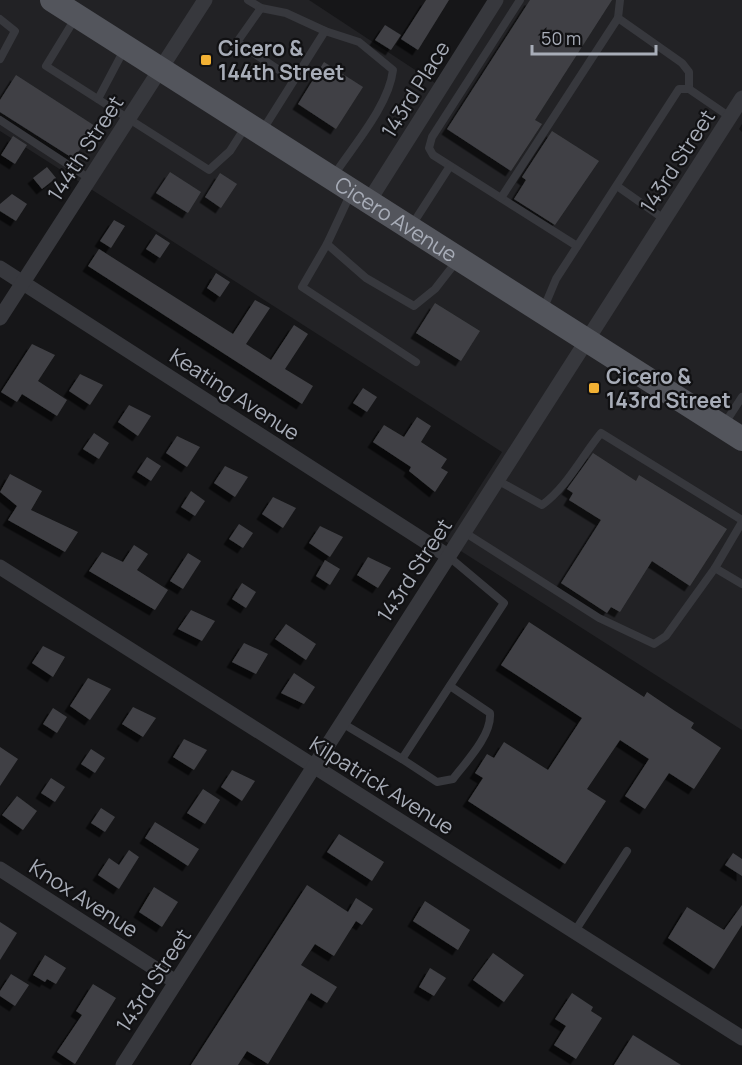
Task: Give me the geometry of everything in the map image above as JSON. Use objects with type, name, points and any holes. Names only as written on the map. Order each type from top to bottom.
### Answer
[{"type":"main road","name":"Cicero Avenue","points":[[52,0],[733,433]]},
{"type":"street","name":"144th Street","points":[[0,318],[205,0]]},
{"type":"street","name":"143rd Place","points":[[361,195],[496,0]]},
{"type":"street","name":"143rd Street","points":[[123,1065],[742,98]]},
{"type":"street","name":"Keating Avenue","points":[[0,268],[448,556]]},
{"type":"street","name":"Kilpatrick Avenue","points":[[0,567],[742,1038]]},
{"type":"street","name":"Knox Avenue","points":[[0,869],[176,982]]},
{"type":"lane","points":[[248,0],[261,8],[286,13],[325,31],[359,42],[393,70],[392,84],[332,177]]},
{"type":"lane","points":[[520,0],[432,137],[429,148],[433,155],[577,246]]},
{"type":"lane","points":[[501,198],[618,18],[620,0]]},
{"type":"lane","points":[[261,8],[237,42],[294,80]]},
{"type":"lane","points":[[77,16],[46,66],[209,170],[254,128],[294,80],[325,31]]},
{"type":"lane","points":[[618,18],[682,63],[689,72],[689,89]]},
{"type":"lane","points":[[0,19],[15,31],[0,59]]},
{"type":"lane","points":[[98,99],[126,47]]},
{"type":"lane","points":[[542,311],[556,279],[679,89],[689,89],[730,117]]},
{"type":"lane","points":[[0,120],[90,179]]},
{"type":"lane","points":[[411,228],[450,166]]},
{"type":"lane","points":[[616,186],[664,219]]},
{"type":"lane","points":[[361,195],[327,244],[302,287],[416,362]]},
{"type":"lane","points":[[327,244],[366,278],[414,306],[435,290],[459,258]]},
{"type":"lane","points":[[733,433],[742,397]]},
{"type":"lane","points":[[464,532],[599,618],[654,644],[666,636],[715,568],[742,521],[601,433],[577,462],[557,494],[543,505],[497,480]]},
{"type":"lane","points":[[402,759],[504,603],[448,556]]},
{"type":"lane","points":[[715,568],[742,584]]},
{"type":"lane","points":[[342,723],[437,782],[453,779],[472,754],[491,722],[490,712],[450,686]]},
{"type":"lane","points":[[575,931],[627,851]]},
{"type":"shaded area","points":[[0,0],[309,0],[435,83],[489,0],[742,0],[742,124],[739,129],[742,132],[742,730],[445,541],[502,452],[0,131]]},
{"type":"building","points":[[426,0],[449,0],[418,50],[401,39]]},
{"type":"building","points":[[530,0],[612,0],[535,120],[542,124],[511,171],[447,129]]},
{"type":"building","points":[[385,25],[401,35],[391,50],[375,40]]},
{"type":"building","points":[[324,62],[363,87],[336,129],[298,104]]},
{"type":"building","points":[[16,75],[95,126],[74,159],[0,112],[0,100]]},
{"type":"building","points":[[552,131],[599,161],[555,225],[514,199],[526,180],[522,177]]},
{"type":"building","points":[[13,136],[27,145],[15,164],[1,155]]},
{"type":"building","points":[[47,167],[56,178],[42,189],[33,178]]},
{"type":"building","points":[[170,172],[201,192],[188,213],[156,193]]},
{"type":"building","points":[[220,173],[237,184],[221,208],[205,197]]},
{"type":"building","points":[[12,194],[27,204],[16,221],[0,211],[0,204]]},
{"type":"building","points":[[114,220],[125,226],[111,248],[100,241]]},
{"type":"building","points":[[156,234],[170,243],[160,258],[146,249]]},
{"type":"building","points":[[99,249],[233,334],[255,300],[270,308],[246,344],[271,360],[294,325],[308,334],[285,369],[313,386],[302,404],[88,266]]},
{"type":"building","points":[[216,273],[230,282],[220,297],[207,288]]},
{"type":"building","points":[[435,303],[480,331],[461,361],[416,333]]},
{"type":"building","points":[[32,344],[55,355],[38,381],[67,400],[57,416],[22,394],[17,402],[1,392]]},
{"type":"building","points":[[80,374],[103,385],[90,405],[69,391]]},
{"type":"building","points":[[363,388],[377,397],[367,412],[353,403]]},
{"type":"building","points":[[129,405],[151,416],[138,436],[118,422]]},
{"type":"building","points":[[417,417],[431,426],[421,442],[447,459],[441,468],[448,472],[435,492],[409,471],[411,467],[373,442],[384,425],[404,437]]},
{"type":"building","points":[[94,433],[109,443],[99,459],[83,449]]},
{"type":"building","points":[[177,436],[200,447],[187,467],[166,453]]},
{"type":"building","points":[[593,453],[636,481],[639,475],[727,529],[690,586],[652,561],[620,612],[611,607],[607,613],[561,583],[601,520],[569,500],[573,493],[567,489]]},
{"type":"building","points":[[147,457],[161,466],[151,481],[137,472]]},
{"type":"building","points":[[225,466],[248,477],[235,497],[214,483]]},
{"type":"building","points":[[10,474],[42,491],[31,510],[78,532],[65,552],[8,520],[17,506],[0,492]]},
{"type":"building","points":[[191,491],[205,501],[195,516],[181,507]]},
{"type":"building","points":[[273,497],[296,508],[283,528],[262,514]]},
{"type":"building","points":[[239,524],[253,533],[243,548],[229,539]]},
{"type":"building","points":[[320,526],[343,537],[330,557],[309,543]]},
{"type":"building","points":[[134,545],[148,554],[137,570],[168,590],[155,610],[89,571],[102,552],[123,562]]},
{"type":"building","points":[[188,553],[201,561],[183,589],[170,581]]},
{"type":"building","points":[[368,557],[391,568],[378,588],[357,575]]},
{"type":"building","points":[[325,560],[340,569],[330,585],[316,576]]},
{"type":"building","points":[[242,583],[256,592],[246,608],[232,599]]},
{"type":"building","points":[[191,610],[215,621],[202,641],[178,629]]},
{"type":"building","points":[[529,622],[644,697],[647,692],[694,723],[691,728],[721,748],[694,789],[669,773],[645,809],[625,796],[649,759],[620,740],[587,789],[606,801],[565,864],[468,801],[483,778],[475,773],[487,754],[494,758],[504,742],[548,770],[582,718],[501,665]]},
{"type":"building","points":[[286,624],[316,644],[306,660],[275,639]]},
{"type":"building","points":[[244,643],[268,654],[256,674],[232,662]]},
{"type":"building","points":[[43,646],[65,657],[53,677],[32,663]]},
{"type":"building","points":[[294,673],[315,687],[304,704],[281,693]]},
{"type":"building","points":[[88,678],[111,689],[90,720],[70,706]]},
{"type":"building","points":[[133,707],[156,718],[143,737],[122,724]]},
{"type":"building","points":[[53,708],[67,717],[57,733],[43,724]]},
{"type":"building","points":[[184,739],[207,750],[194,770],[173,757]]},
{"type":"building","points":[[0,747],[18,759],[0,786]]},
{"type":"building","points":[[91,749],[105,758],[95,773],[81,764]]},
{"type":"building","points":[[232,770],[255,781],[242,801],[221,787]]},
{"type":"building","points":[[51,778],[65,787],[55,802],[41,793]]},
{"type":"building","points":[[203,789],[220,800],[205,824],[187,813]]},
{"type":"building","points":[[17,796],[37,811],[23,830],[2,815]]},
{"type":"building","points":[[101,808],[115,817],[105,832],[91,823]]},
{"type":"building","points":[[155,822],[199,849],[188,866],[145,838]]},
{"type":"building","points":[[339,834],[384,862],[372,881],[327,852]]},
{"type":"building","points":[[129,850],[139,857],[119,889],[98,875],[109,858],[119,865]]},
{"type":"building","points":[[733,853],[742,859],[742,876],[725,865]]},
{"type":"building","points":[[307,885],[348,912],[356,898],[373,909],[362,925],[356,921],[334,956],[315,944],[301,965],[337,987],[327,1003],[311,993],[268,1064],[247,1051],[238,1065],[191,1065]]},
{"type":"building","points":[[154,887],[178,902],[162,927],[139,912]]},
{"type":"building","points":[[425,901],[470,930],[458,950],[413,921]]},
{"type":"building","points":[[742,905],[742,925],[714,969],[668,938],[687,907],[724,930]]},
{"type":"building","points":[[0,922],[17,933],[0,960]]},
{"type":"building","points":[[493,953],[524,975],[504,1002],[473,980]]},
{"type":"building","points":[[45,955],[66,968],[56,984],[47,979],[45,982],[33,975]]},
{"type":"building","points":[[430,968],[446,978],[434,996],[419,987]]},
{"type":"building","points":[[11,974],[29,985],[15,1006],[0,996],[0,991]]},
{"type":"building","points":[[93,984],[116,998],[75,1064],[57,1052],[82,1015],[76,1011]]},
{"type":"building","points":[[572,993],[593,1007],[591,1011],[602,1018],[576,1059],[554,1045],[566,1026],[555,1019]]},
{"type":"building","points":[[633,1035],[681,1065],[614,1065]]},
{"type":"place","name":"Cicero & 144th Street","points":[[206,60]]},
{"type":"place","name":"Cicero & 143rd Street","points":[[594,388]]}]
